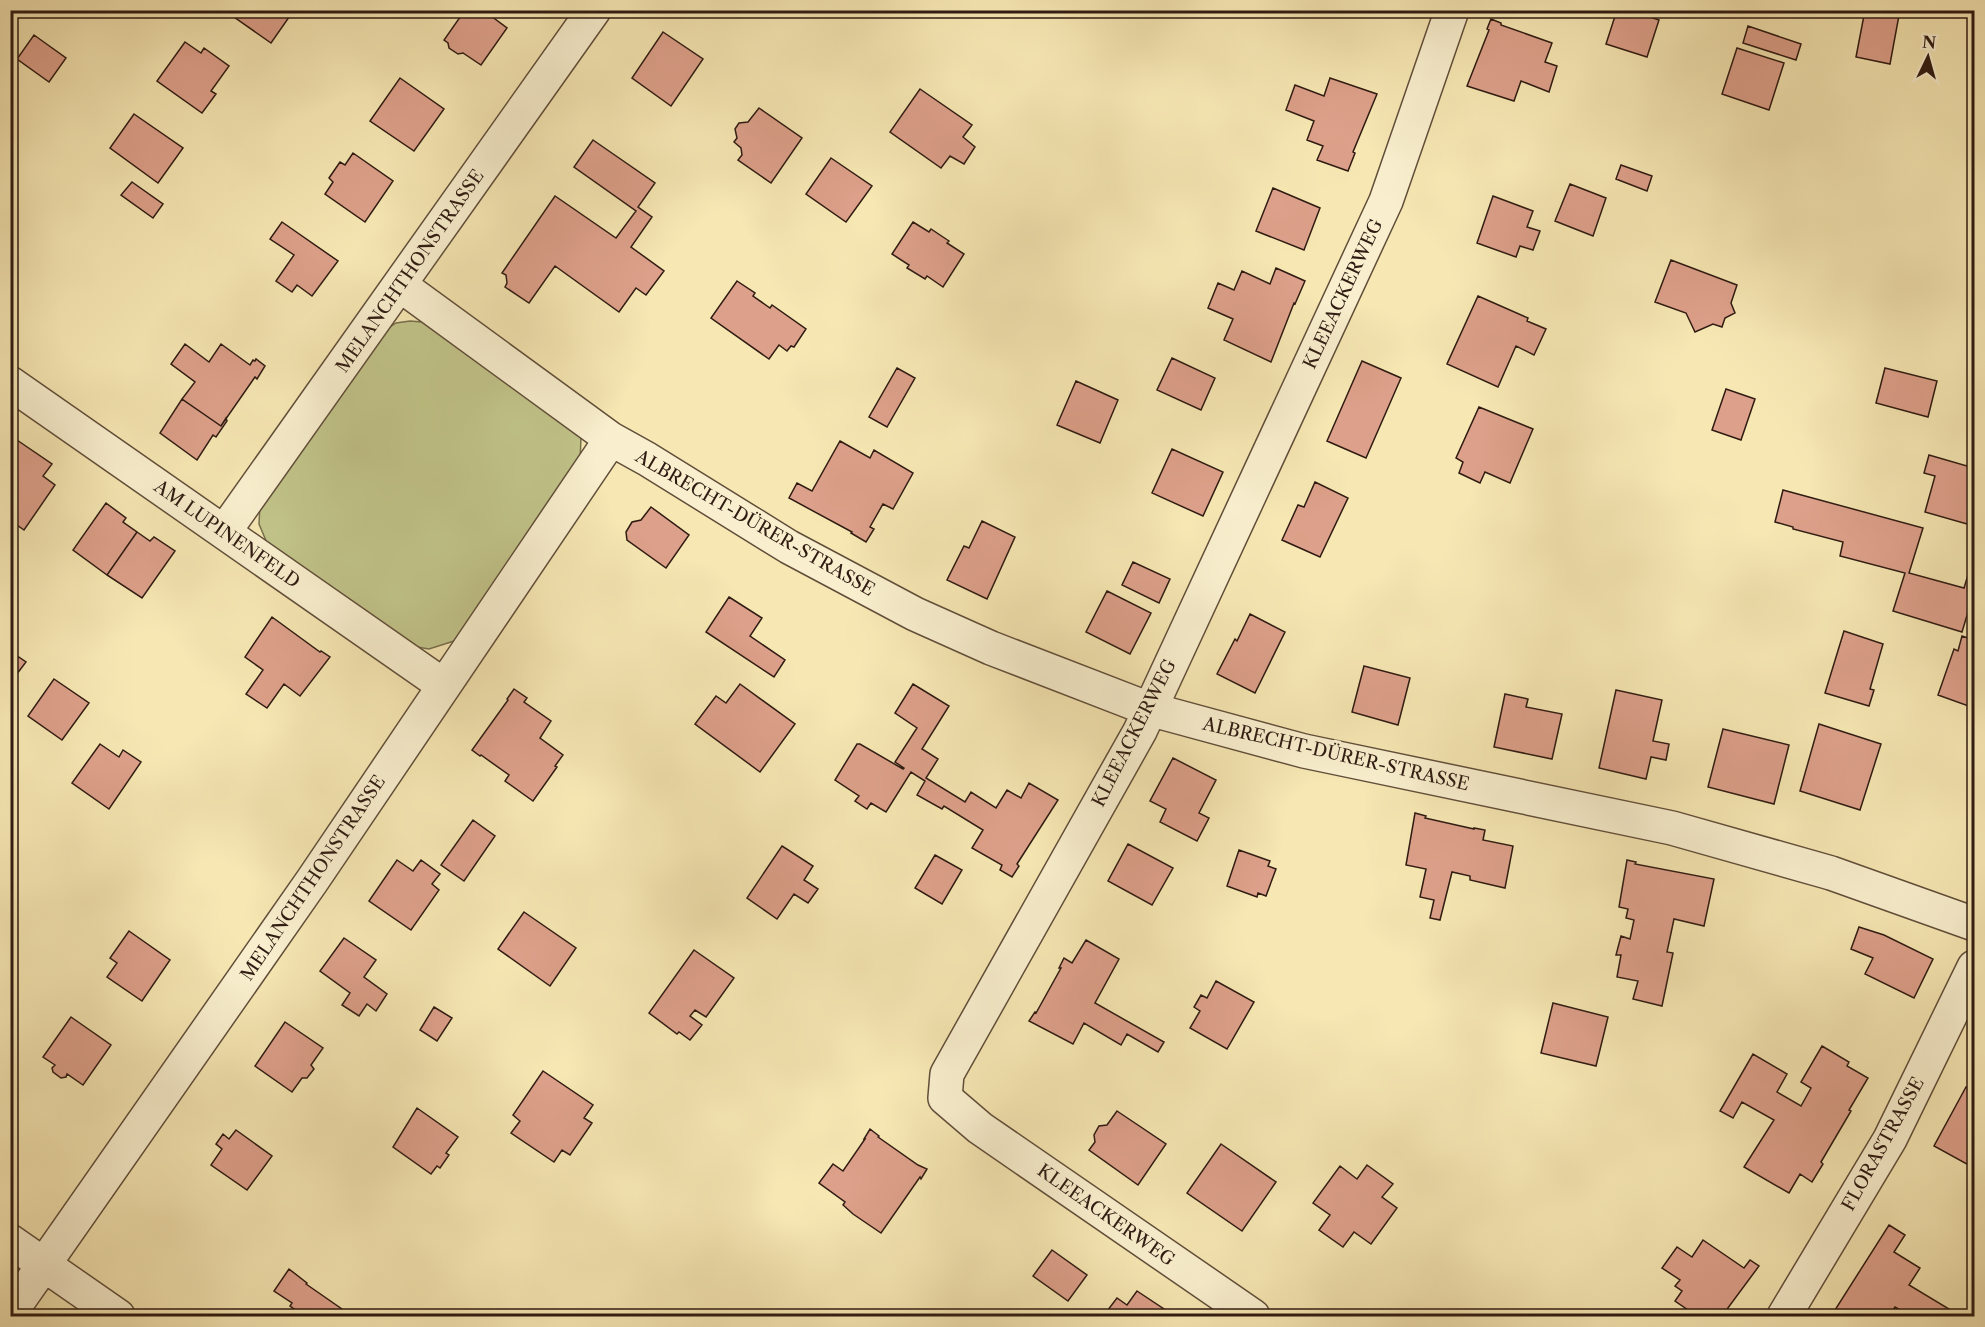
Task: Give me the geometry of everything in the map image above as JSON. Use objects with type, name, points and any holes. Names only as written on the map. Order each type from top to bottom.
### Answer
[{"type":"street","name":"MELANCHTHONSTRASSE","points":[[224,532],[594,10]]},
{"type":"street","name":"KLEEACKERWEG","points":[[1253,1317],[980,1128],[945,1098],[947,1074],[1140,731],[1386,201],[1452,10]]},
{"type":"street","name":"ALBRECHT-DÜRER-STRASSE","points":[[400,285],[611,439],[789,547],[915,614],[991,648],[1149,709],[1304,750],[1672,828],[1831,873],[1974,924]]},
{"type":"street","name":"AM LUPINENFELD","points":[[10,383],[443,685]]},
{"type":"street","name":"MELANCHTHONSTRASSE","points":[[10,1313],[312,881],[611,439]]},
{"type":"street","name":"FLORASTRASSE","points":[[1784,1317],[1890,1139],[1974,967]]},
{"type":"street","points":[[10,1241],[118,1317]]},
{"type":"green space","points":[[422,322],[574,427],[581,437],[580,462],[457,640],[429,649],[417,647],[267,543],[259,524],[260,503],[384,331],[396,323]]},
{"type":"building","points":[[224,10],[294,10],[271,43]]},
{"type":"building","points":[[465,10],[483,10],[507,28],[481,65],[463,53],[458,54],[449,48],[448,43],[444,40]]},
{"type":"building","points":[[1617,10],[1629,10],[1659,20],[1647,57],[1606,44]]},
{"type":"building","points":[[1865,10],[1900,10],[1890,64],[1856,57]]},
{"type":"building","points":[[1491,19],[1501,25],[1552,43],[1545,62],[1557,66],[1549,92],[1521,81],[1514,101],[1467,86],[1489,30],[1487,29]]},
{"type":"building","points":[[1748,26],[1801,44],[1796,60],[1743,43]]},
{"type":"building","points":[[663,32],[703,59],[671,106],[632,78]]},
{"type":"building","points":[[34,35],[66,58],[49,82],[17,59]]},
{"type":"building","points":[[185,42],[201,53],[204,48],[229,66],[211,91],[216,94],[202,113],[157,81]]},
{"type":"building","points":[[1737,48],[1784,63],[1769,110],[1722,94]]},
{"type":"building","points":[[400,78],[444,109],[414,151],[370,121]]},
{"type":"building","points":[[1330,78],[1377,94],[1353,152],[1355,153],[1348,171],[1317,160],[1323,146],[1307,140],[1314,121],[1286,110],[1295,85],[1324,96]]},
{"type":"building","points":[[920,89],[972,125],[963,137],[975,147],[964,164],[950,156],[941,168],[890,132]]},
{"type":"building","points":[[759,108],[802,138],[771,183],[738,160],[742,155],[741,148],[734,142],[737,138],[735,129],[739,123],[748,122]]},
{"type":"building","points":[[134,114],[183,148],[158,183],[110,148]]},
{"type":"building","points":[[593,140],[655,183],[638,207],[652,217],[631,247],[664,271],[646,295],[636,288],[619,312],[555,266],[529,303],[505,287],[506,275],[502,273],[555,196],[616,238],[636,211],[574,167]]},
{"type":"building","points":[[353,153],[393,181],[365,222],[325,194],[333,182],[329,178],[340,162],[345,165]]},
{"type":"building","points":[[831,158],[872,186],[846,222],[806,194]]},
{"type":"building","points":[[1621,165],[1652,176],[1647,191],[1616,179]]},
{"type":"building","points":[[132,182],[163,204],[153,218],[121,195]]},
{"type":"building","points":[[1570,184],[1606,198],[1593,236],[1555,221]]},
{"type":"building","points":[[1273,188],[1320,208],[1304,250],[1256,231]]},
{"type":"building","points":[[1493,196],[1533,211],[1527,227],[1540,231],[1533,250],[1520,246],[1516,257],[1477,243]]},
{"type":"building","points":[[282,222],[338,261],[312,296],[297,285],[292,292],[276,281],[294,255],[270,239]]},
{"type":"building","points":[[913,222],[929,232],[931,229],[964,254],[943,287],[927,276],[925,279],[907,268],[909,265],[892,254]]},
{"type":"building","points":[[1671,260],[1737,285],[1731,303],[1735,313],[1725,318],[1722,327],[1713,324],[1695,332],[1686,313],[1655,302]]},
{"type":"building","points":[[1276,268],[1305,281],[1271,362],[1224,340],[1233,319],[1208,308],[1218,283],[1234,290],[1242,271],[1270,284]]},
{"type":"building","points":[[737,281],[755,293],[753,296],[770,308],[772,305],[806,329],[794,347],[791,346],[787,351],[779,345],[769,359],[711,318]]},
{"type":"building","points":[[1478,296],[1528,318],[1527,321],[1546,329],[1534,355],[1516,346],[1498,387],[1447,364]]},
{"type":"building","points":[[185,344],[209,362],[221,344],[250,365],[256,359],[265,366],[221,426],[182,399],[195,382],[171,364]]},
{"type":"building","points":[[1172,358],[1215,378],[1201,410],[1157,390]]},
{"type":"building","points":[[1362,361],[1401,378],[1366,458],[1327,441]]},
{"type":"building","points":[[897,368],[915,378],[887,427],[869,417]]},
{"type":"building","points":[[1885,368],[1937,381],[1928,417],[1876,403]]},
{"type":"building","points":[[1076,381],[1118,400],[1100,443],[1057,425]]},
{"type":"building","points":[[1726,389],[1755,399],[1741,440],[1712,430]]},
{"type":"building","points":[[182,399],[221,426],[226,418],[227,421],[216,437],[213,435],[197,460],[160,433]]},
{"type":"building","points":[[1479,407],[1533,429],[1510,483],[1485,472],[1480,483],[1459,473],[1463,462],[1456,458]]},
{"type":"building","points":[[14,438],[52,464],[43,476],[55,485],[24,530],[10,520],[10,442]]},
{"type":"building","points":[[840,441],[870,458],[874,450],[913,473],[893,509],[883,504],[870,527],[874,529],[866,542],[789,498],[797,483],[812,491]]},
{"type":"building","points":[[1172,449],[1223,472],[1203,516],[1152,493]]},
{"type":"building","points":[[1929,455],[1974,468],[1974,526],[1925,512],[1935,476],[1924,473]]},
{"type":"building","points":[[1315,482],[1348,498],[1320,557],[1282,540],[1298,505],[1304,507]]},
{"type":"building","points":[[1783,490],[1923,528],[1909,573],[1964,588],[1971,565],[1974,567],[1974,614],[1968,612],[1962,632],[1893,611],[1905,573],[1840,556],[1843,542],[1775,522]]},
{"type":"building","points":[[106,503],[126,518],[123,522],[137,532],[107,575],[73,550]]},
{"type":"building","points":[[651,507],[689,535],[666,568],[627,540],[626,532],[632,522],[641,520]]},
{"type":"building","points":[[982,521],[1015,537],[987,599],[947,580],[964,546],[969,548]]},
{"type":"building","points":[[137,532],[150,541],[154,537],[175,551],[142,598],[107,575]]},
{"type":"building","points":[[1133,562],[1170,579],[1159,603],[1122,585]]},
{"type":"building","points":[[1107,591],[1151,613],[1130,654],[1086,632]]},
{"type":"building","points":[[729,597],[762,618],[750,636],[785,660],[774,677],[706,632]]},
{"type":"building","points":[[1250,614],[1285,632],[1255,693],[1217,674]]},
{"type":"building","points":[[272,617],[330,657],[300,696],[284,684],[267,708],[246,694],[263,670],[245,657]]},
{"type":"building","points":[[1844,631],[1883,644],[1870,689],[1874,690],[1869,706],[1825,693]]},
{"type":"building","points":[[1962,636],[1974,640],[1974,708],[1938,695],[1954,649],[1958,651]]},
{"type":"building","points":[[10,651],[26,662],[10,683]]},
{"type":"building","points":[[1364,666],[1410,678],[1398,725],[1352,712]]},
{"type":"building","points":[[54,679],[89,703],[62,740],[28,716]]},
{"type":"building","points":[[740,684],[795,724],[760,772],[695,724],[716,696],[726,703]]},
{"type":"building","points":[[913,684],[949,706],[922,749],[938,759],[926,778],[965,802],[971,792],[996,808],[1007,790],[1021,798],[1029,783],[1058,800],[1017,864],[1019,866],[1012,877],[1000,870],[1002,865],[972,848],[983,830],[944,806],[942,809],[917,795],[925,781],[911,772],[886,812],[871,803],[867,809],[855,801],[859,796],[835,780],[857,744],[904,768],[895,762],[917,728],[895,713]]},
{"type":"building","points":[[514,689],[527,698],[524,702],[551,721],[540,738],[563,755],[533,801],[505,781],[509,775],[472,750]]},
{"type":"building","points":[[1616,690],[1662,700],[1653,741],[1669,744],[1666,760],[1651,757],[1646,779],[1599,768]]},
{"type":"building","points":[[1505,694],[1528,699],[1526,707],[1562,714],[1552,759],[1494,747]]},
{"type":"building","points":[[1819,724],[1881,744],[1860,810],[1800,791]]},
{"type":"building","points":[[1723,729],[1789,745],[1774,804],[1708,787]]},
{"type":"building","points":[[100,744],[119,757],[123,750],[141,762],[109,809],[72,783]]},
{"type":"building","points":[[1173,758],[1216,780],[1199,813],[1209,818],[1197,841],[1160,822],[1166,809],[1150,801]]},
{"type":"building","points":[[1415,813],[1426,816],[1425,818],[1485,830],[1483,840],[1513,846],[1505,888],[1470,880],[1470,876],[1452,872],[1440,920],[1430,918],[1434,900],[1420,897],[1426,869],[1406,865]]},
{"type":"building","points":[[473,820],[495,836],[464,881],[441,865]]},
{"type":"building","points":[[1128,844],[1173,868],[1152,905],[1108,881]]},
{"type":"building","points":[[782,846],[813,866],[804,880],[818,889],[808,903],[794,894],[777,919],[747,898]]},
{"type":"building","points":[[1239,850],[1270,861],[1268,866],[1276,869],[1266,896],[1258,893],[1257,897],[1227,886]]},
{"type":"building","points":[[935,855],[962,870],[942,904],[915,888]]},
{"type":"building","points":[[397,860],[413,871],[421,860],[440,874],[432,884],[439,890],[411,930],[369,901]]},
{"type":"building","points":[[1627,860],[1636,862],[1635,864],[1714,879],[1704,926],[1674,919],[1667,952],[1673,953],[1662,1006],[1633,999],[1638,981],[1617,977],[1621,955],[1616,955],[1621,936],[1630,939],[1634,920],[1626,918],[1628,909],[1619,907]]},
{"type":"building","points":[[524,912],[576,948],[550,986],[498,949]]},
{"type":"building","points":[[1859,927],[1884,935],[1933,959],[1914,998],[1865,974],[1873,958],[1851,949]]},
{"type":"building","points":[[129,931],[170,960],[142,1001],[107,977],[117,963],[110,958]]},
{"type":"building","points":[[344,938],[376,960],[364,977],[387,994],[376,1011],[367,1004],[359,1016],[342,1005],[350,993],[320,971]]},
{"type":"building","points":[[1086,940],[1119,959],[1095,1003],[1164,1042],[1158,1052],[1127,1034],[1121,1045],[1084,1023],[1073,1044],[1029,1021],[1036,1013],[1061,968],[1059,968],[1064,958],[1072,963]]},
{"type":"building","points":[[694,950],[734,978],[706,1017],[695,1010],[690,1016],[702,1025],[690,1040],[679,1032],[677,1034],[649,1013]]},
{"type":"building","points":[[1216,981],[1254,1002],[1227,1049],[1190,1028],[1200,1011],[1194,1007],[1201,995],[1207,998]]},
{"type":"building","points":[[1553,1003],[1608,1017],[1596,1066],[1541,1053]]},
{"type":"building","points":[[434,1007],[452,1018],[437,1041],[420,1030]]},
{"type":"building","points":[[71,1017],[111,1045],[83,1085],[67,1074],[66,1077],[61,1078],[53,1072],[52,1068],[55,1065],[43,1057]]},
{"type":"building","points":[[285,1022],[323,1048],[311,1065],[314,1069],[307,1078],[302,1078],[292,1092],[255,1066]]},
{"type":"building","points":[[1822,1046],[1849,1062],[1847,1066],[1868,1078],[1812,1182],[1800,1174],[1789,1193],[1744,1167],[1774,1120],[1742,1102],[1733,1118],[1720,1111],[1753,1054],[1787,1074],[1777,1092],[1801,1106],[1811,1088],[1801,1082]]},
{"type":"building","points":[[543,1071],[593,1105],[584,1118],[592,1123],[570,1155],[562,1150],[554,1162],[511,1133],[520,1121],[513,1115]]},
{"type":"building","points":[[1966,1087],[1974,1092],[1974,1168],[1934,1146]]},
{"type":"building","points":[[417,1108],[458,1137],[446,1153],[449,1155],[440,1168],[437,1166],[431,1174],[393,1147]]},
{"type":"building","points":[[1117,1111],[1166,1144],[1138,1185],[1089,1150],[1095,1142],[1094,1135],[1099,1126],[1107,1125]]},
{"type":"building","points":[[870,1129],[878,1137],[927,1169],[881,1233],[853,1214],[843,1205],[845,1202],[819,1183],[833,1164],[843,1171]]},
{"type":"building","points":[[236,1130],[272,1156],[247,1190],[211,1165],[222,1149],[216,1144],[223,1134],[229,1139]]},
{"type":"building","points":[[1221,1144],[1276,1182],[1242,1231],[1187,1193]]},
{"type":"building","points":[[1367,1165],[1393,1184],[1382,1197],[1397,1208],[1371,1244],[1354,1232],[1343,1247],[1319,1230],[1330,1215],[1313,1203],[1340,1166],[1357,1179]]},
{"type":"building","points":[[1889,1225],[1905,1235],[1894,1252],[1920,1268],[1909,1285],[1954,1312],[1952,1316],[1911,1316],[1895,1307],[1889,1316],[1845,1316],[1835,1310]]},
{"type":"building","points":[[1703,1240],[1744,1268],[1750,1260],[1759,1266],[1722,1316],[1697,1316],[1675,1301],[1682,1291],[1675,1286],[1680,1280],[1662,1268],[1677,1247],[1692,1257]]},
{"type":"building","points":[[1052,1250],[1087,1275],[1068,1301],[1033,1276]]},
{"type":"building","points":[[289,1269],[306,1284],[352,1316],[304,1316],[290,1306],[292,1303],[274,1291]]},
{"type":"building","points":[[1137,1291],[1173,1315],[1104,1315],[1117,1298],[1127,1305]]}]
